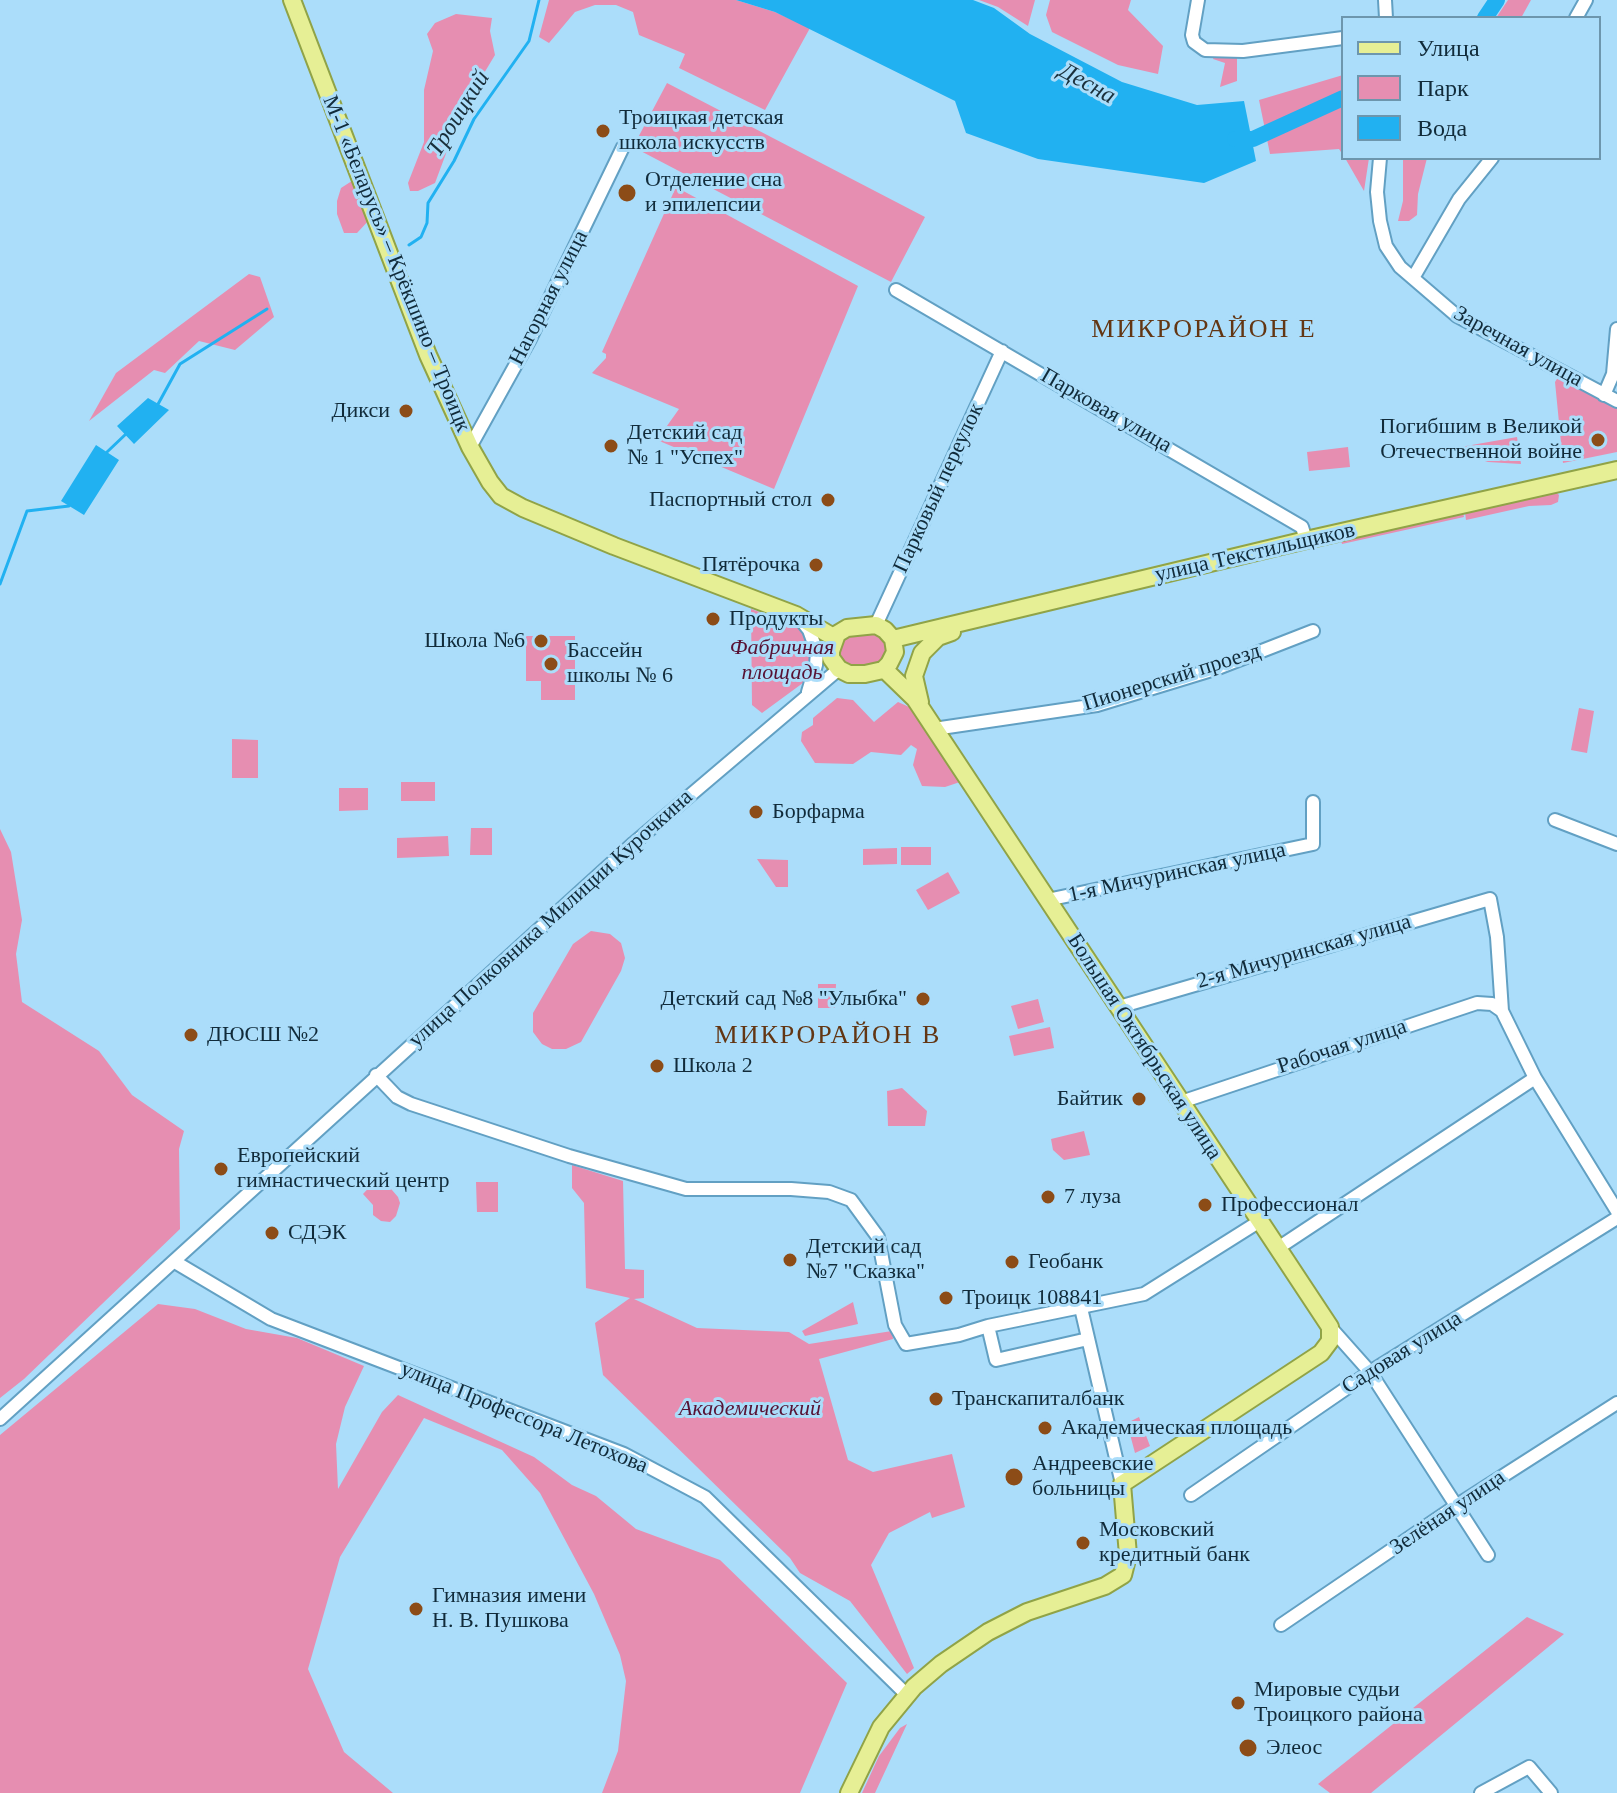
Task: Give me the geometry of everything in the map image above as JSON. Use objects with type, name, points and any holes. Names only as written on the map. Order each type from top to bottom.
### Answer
[{"type":"main road","name":"М-1 «Беларусь» – Крёкшино – Троицк","points":[[292,0],[428,355],[470,447],[501,496],[614,546],[796,615],[835,638]]},
{"type":"main road","name":"улица Текстильщиков","points":[[893,639],[1306,540],[1617,470]]},
{"type":"main road","points":[[923,711],[914,676],[922,653],[938,637],[972,626],[981,618]]},
{"type":"main road","points":[[876,625],[893,639],[894,656],[884,669],[854,675],[839,669],[831,658],[835,638],[847,628],[876,625]]},
{"type":"main road","name":"Большая Октябрьская улица","points":[[884,669],[915,699],[1330,1327]]},
{"type":"main road","points":[[849,1793],[881,1727],[907,1695],[941,1664],[988,1632],[1046,1603],[1105,1586],[1123,1575],[1128,1555],[1122,1484],[1321,1353],[1330,1341],[1330,1327]]},
{"type":"street","points":[[1198,0],[1192,35],[1194,42],[1205,50],[1243,51],[1341,38]]},
{"type":"street","name":"Нагорная улица","points":[[470,447],[530,339],[623,147]]},
{"type":"street","name":"Заречная улица","points":[[1380,160],[1377,192],[1386,246],[1400,267],[1457,316],[1617,401]]},
{"type":"street","points":[[1413,278],[1459,199],[1490,160]]},
{"type":"street","name":"Парковая улица","points":[[896,290],[1302,527],[1306,540]]},
{"type":"street","points":[[1604,395],[1613,374],[1617,329]]},
{"type":"street","name":"Парковый переулок","points":[[876,625],[1002,351]]},
{"type":"street","points":[[796,615],[809,630],[817,652],[806,695]]},
{"type":"street","name":"Пионерский проезд","points":[[934,729],[1097,705],[1218,668],[1313,631]]},
{"type":"street","name":"улица Полковника Милиции Курочкина","points":[[0,1419],[634,843],[839,669]]},
{"type":"street","name":"1-я Мичуринская улица","points":[[1047,900],[1313,844],[1313,802]]},
{"type":"street","points":[[1555,820],[1617,844]]},
{"type":"street","name":"2-я Мичуринская улица","points":[[1119,1007],[1490,899],[1497,937],[1502,1011]]},
{"type":"street","name":"Рабочая улица","points":[[1181,1102],[1477,1003],[1492,1004],[1502,1011]]},
{"type":"street","points":[[1502,1011],[1535,1078],[1617,1211]]},
{"type":"street","points":[[376,1075],[397,1097],[411,1104],[569,1156],[686,1189],[791,1189],[829,1192],[851,1200],[878,1237],[895,1325],[906,1344],[1144,1294],[1260,1221]]},
{"type":"street","points":[[1278,1248],[1535,1078]]},
{"type":"street","name":"Садовая улица","points":[[1191,1495],[1370,1372],[1617,1218]]},
{"type":"street","name":"улица Профессора Летохова","points":[[175,1262],[271,1319],[624,1454],[705,1497],[907,1695]]},
{"type":"street","points":[[1081,1308],[1122,1484]]},
{"type":"street","points":[[988,1326],[996,1360],[1088,1339]]},
{"type":"street","points":[[1330,1327],[1370,1372],[1488,1555]]},
{"type":"street","name":"Зелёная улица","points":[[1281,1625],[1456,1506],[1617,1403]]},
{"type":"street","points":[[1481,1793],[1529,1767],[1551,1793]]},
{"type":"green space","points":[[549,0],[736,0],[775,12],[810,28],[765,110],[679,68],[685,54],[639,35],[633,12],[616,5],[595,5],[575,12],[549,43],[539,37]]},
{"type":"green space","points":[[979,0],[1035,0],[1028,26],[998,7]]},
{"type":"green space","points":[[1050,0],[1131,0],[1128,10],[1163,46],[1158,74],[1118,65],[1052,32],[1046,15]]},
{"type":"green space","points":[[1508,0],[1531,0],[1522,16],[1497,16]]},
{"type":"green space","points":[[456,14],[492,18],[490,31],[495,55],[463,108],[435,183],[418,191],[410,191],[408,183],[424,142],[424,90],[433,51],[427,34],[435,23]]},
{"type":"green space","points":[[1215,53],[1237,54],[1237,81],[1220,87],[1225,63],[1213,59]]},
{"type":"green space","points":[[1341,76],[1341,152],[1339,149],[1270,154],[1259,100]]},
{"type":"green space","points":[[667,83],[925,217],[891,282],[633,147]]},
{"type":"green space","points":[[1346,160],[1369,160],[1364,191]]},
{"type":"green space","points":[[1403,160],[1426,160],[1418,194],[1417,215],[1409,221],[1398,221],[1403,201]]},
{"type":"green space","points":[[355,179],[371,218],[357,233],[344,233],[337,214],[337,201],[341,188]]},
{"type":"green space","points":[[676,187],[858,286],[774,489],[657,440],[679,409],[592,373],[606,358],[602,352]]},
{"type":"green space","points":[[249,274],[260,277],[274,317],[235,350],[199,341],[165,373],[154,370],[89,421],[116,373]]},
{"type":"green space","points":[[1560,374],[1617,404],[1617,452],[1563,463],[1555,382]]},
{"type":"green space","points":[[1517,437],[1521,464],[1488,462],[1449,449]]},
{"type":"green space","points":[[1348,447],[1350,467],[1309,471],[1307,452]]},
{"type":"green space","points":[[1556,492],[1558,502],[1551,505],[1529,506],[1466,520],[1465,512]]},
{"type":"green space","points":[[1463,513],[1464,517],[1342,544],[1341,540]]},
{"type":"green space","name":"Фабричная площадь","points":[[751,609],[802,627],[813,656],[807,680],[762,713],[752,705]]},
{"type":"green space","points":[[875,631],[882,634],[888,646],[883,664],[851,669],[838,658],[838,645],[844,637]]},
{"type":"green space","name":"Бассейн школы № 6","points":[[526,636],[575,636],[575,700],[541,700],[541,681],[526,681]]},
{"type":"green space","points":[[837,698],[853,700],[874,722],[898,702],[916,710],[963,781],[945,787],[922,786],[913,765],[917,749],[911,745],[901,755],[871,752],[853,764],[815,763],[801,741],[802,732],[813,725],[813,718]]},
{"type":"green space","points":[[1579,708],[1594,711],[1587,753],[1571,750]]},
{"type":"green space","points":[[232,739],[258,740],[258,778],[232,778]]},
{"type":"green space","points":[[401,782],[435,782],[435,801],[401,801]]},
{"type":"green space","points":[[339,788],[368,788],[368,810],[339,811]]},
{"type":"green space","points":[[471,828],[492,828],[492,855],[470,855]]},
{"type":"green space","points":[[0,829],[11,852],[22,920],[16,954],[22,1002],[99,1051],[132,1095],[184,1131],[179,1149],[180,1229],[24,1379],[0,1398]]},
{"type":"green space","points":[[448,836],[449,856],[397,858],[397,838]]},
{"type":"green space","points":[[901,847],[931,847],[931,865],[901,865]]},
{"type":"green space","points":[[897,848],[897,864],[863,865],[863,849]]},
{"type":"green space","points":[[757,859],[788,860],[788,887],[776,887]]},
{"type":"green space","points":[[948,872],[960,893],[928,910],[916,890]]},
{"type":"green space","points":[[591,931],[610,934],[621,943],[625,958],[621,971],[581,1042],[566,1049],[552,1049],[542,1044],[533,1032],[533,1013],[573,944]]},
{"type":"green space","points":[[818,984],[836,984],[835,1008],[818,1008]]},
{"type":"green space","points":[[1038,999],[1044,1022],[1018,1029],[1011,1006]]},
{"type":"green space","points":[[1050,1027],[1054,1048],[1014,1056],[1009,1036]]},
{"type":"green space","points":[[902,1088],[927,1111],[925,1126],[888,1126],[887,1091]]},
{"type":"green space","points":[[1084,1131],[1090,1155],[1064,1160],[1053,1150],[1051,1139]]},
{"type":"green space","name":"Академический","points":[[572,1165],[623,1181],[625,1269],[644,1270],[644,1298],[634,1299],[697,1328],[789,1332],[809,1344],[892,1331],[893,1339],[819,1359],[848,1460],[873,1472],[952,1454],[965,1507],[932,1518],[930,1512],[889,1533],[871,1565],[914,1668],[907,1674],[850,1601],[800,1573],[790,1558],[603,1375],[595,1323],[630,1298],[586,1288],[584,1203],[572,1188]]},
{"type":"green space","points":[[380,1176],[400,1203],[396,1216],[390,1222],[381,1221],[373,1215],[373,1205],[363,1194]]},
{"type":"green space","points":[[476,1182],[498,1182],[498,1212],[477,1212]]},
{"type":"green space","points":[[853,1302],[858,1324],[805,1336],[802,1331]]},
{"type":"green space","points":[[158,1304],[195,1309],[246,1329],[297,1338],[364,1366],[345,1407],[336,1444],[338,1489],[382,1412],[398,1395],[534,1457],[572,1485],[596,1496],[636,1529],[720,1560],[847,1683],[800,1793],[602,1793],[618,1751],[626,1681],[620,1655],[594,1594],[540,1493],[502,1450],[424,1418],[340,1557],[308,1669],[344,1752],[393,1793],[0,1793],[0,1435]]},
{"type":"green space","points":[[1139,1417],[1150,1446],[1135,1453],[1127,1423]]},
{"type":"green space","points":[[1527,1617],[1564,1634],[1371,1793],[1330,1793],[1318,1784]]},
{"type":"green space","points":[[907,1724],[875,1793],[862,1793],[879,1756],[900,1728]]},
{"type":"water","points":[[736,0],[973,0],[994,8],[1030,34],[1122,82],[1197,105],[1244,101],[1256,161],[1204,183],[1038,159],[966,133],[955,101],[775,12]]},
{"type":"water","points":[[148,398],[169,410],[134,444],[117,426]]},
{"type":"water","points":[[96,445],[119,460],[84,515],[61,501]]},
{"type":"waterway","name":"Троицкий","points":[[409,245],[421,237],[427,223],[428,203],[454,161],[474,119],[529,41],[539,0]]},
{"type":"waterway","name":"Десна","points":[[1486,16],[1497,0]]},
{"type":"waterway","name":"Десна","points":[[1235,139],[1253,139],[1341,99]]},
{"type":"waterway","name":"Троицкий","points":[[157,406],[180,364],[267,309]]},
{"type":"waterway","name":"Троицкий","points":[[107,452],[127,433]]},
{"type":"waterway","name":"Троицкий","points":[[0,584],[27,511],[69,506]]},
{"type":"place","name":"Троицкая детская школа искусств","points":[[603,131]]},
{"type":"place","name":"Отделение сна и эпилепсии","points":[[627,193]]},
{"type":"place","name":"Дикси","points":[[406,411]]},
{"type":"place","name":"Погибшим в Великой Отечественной войне","points":[[1598,440]]},
{"type":"place","name":"Детский сад № 1 \"Успех\"","points":[[611,446]]},
{"type":"place","name":"Паспортный стол","points":[[828,500]]},
{"type":"place","name":"Пятёрочка","points":[[816,565]]},
{"type":"place","name":"Продукты","points":[[713,619]]},
{"type":"place","name":"Школа №6","points":[[541,641]]},
{"type":"place","name":"Бассейн школы № 6","points":[[551,664]]},
{"type":"place","name":"Борфарма","points":[[756,812]]},
{"type":"place","name":"Детский сад №8 \"Улыбка\"","points":[[923,999]]},
{"type":"place","name":"ДЮСШ №2","points":[[191,1035]]},
{"type":"place","name":"Школа 2","points":[[657,1066]]},
{"type":"place","name":"Байтик","points":[[1139,1099]]},
{"type":"place","name":"Европейский гимнастический центр","points":[[221,1169]]},
{"type":"place","name":"7 луза","points":[[1048,1197]]},
{"type":"place","name":"Профессионал","points":[[1205,1205]]},
{"type":"place","name":"СДЭК","points":[[272,1233]]},
{"type":"place","name":"Детский сад №7 \"Сказка\"","points":[[790,1260]]},
{"type":"place","name":"Геобанк","points":[[1012,1262]]},
{"type":"place","name":"Троицк 108841","points":[[946,1298]]},
{"type":"place","name":"Транскапиталбанк","points":[[936,1399]]},
{"type":"place","name":"Академическая площадь","points":[[1045,1428]]},
{"type":"place","name":"Андреевские больницы","points":[[1014,1477]]},
{"type":"place","name":"Московский кредитный банк","points":[[1083,1543]]},
{"type":"place","name":"Гимназия имени Н. В. Пушкова","points":[[416,1609]]},
{"type":"place","name":"Мировые судьи Троицкого района","points":[[1238,1703]]},
{"type":"place","name":"Элеос","points":[[1248,1748]]},
{"type":"district","name":"МИКРОРАЙОН Е","points":[[1204,330]]},
{"type":"district","name":"МИКРОРАЙОН В","points":[[828,1036]]}]
